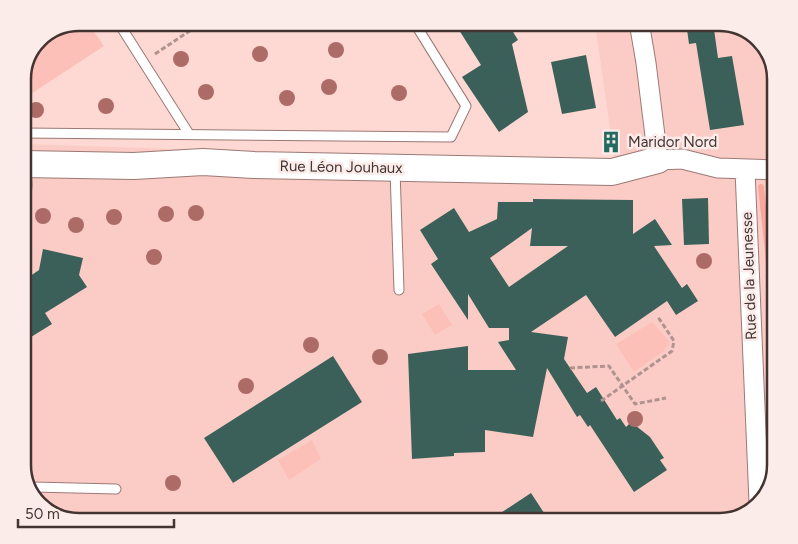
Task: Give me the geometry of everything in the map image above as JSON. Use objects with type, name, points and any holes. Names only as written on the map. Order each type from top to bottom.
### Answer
[{"type":"street","points":[[641,31],[658,160],[682,159],[718,168],[767,170]]},
{"type":"street","name":"Rue Léon Jouhaux","points":[[31,164],[134,166],[203,162],[254,166],[612,172],[658,160]]},
{"type":"street","name":"Rue de la Jeunesse","points":[[744,170],[759,492]]},
{"type":"lane","points":[[124,31],[189,134]]},
{"type":"lane","points":[[31,133],[451,137],[466,106],[420,31]]},
{"type":"lane","points":[[395,168],[400,290]]},
{"type":"lane","points":[[37,487],[116,489]]},
{"type":"path","points":[[143,62],[190,31]]},
{"type":"path","points":[[601,402],[672,351],[674,341],[658,317]]},
{"type":"path","points":[[570,368],[609,366],[635,404],[666,398]]},
{"type":"shaded area","points":[[94,31],[104,46],[31,94],[31,76],[36,58],[41,50],[55,38],[73,32]]},
{"type":"shaded area","points":[[596,31],[719,31],[740,36],[753,45],[763,61],[767,79],[767,465],[764,480],[759,491],[740,508],[719,513],[79,513],[58,508],[48,501],[38,489],[31,468],[31,144],[615,164]]},
{"type":"shaded area","points":[[439,304],[452,325],[435,335],[422,314]]},
{"type":"shaded area","points":[[652,322],[670,342],[664,351],[634,372],[616,344]]},
{"type":"shaded area","points":[[312,440],[321,459],[289,480],[278,460]]},
{"type":"building","points":[[460,31],[512,31],[518,40],[512,44],[528,112],[499,132],[462,77],[481,65]]},
{"type":"building","points":[[687,31],[714,31],[718,58],[732,56],[744,125],[710,130],[696,43],[689,44]]},
{"type":"building","points":[[586,55],[596,108],[562,114],[551,62]]},
{"type":"building","points":[[708,198],[709,244],[684,245],[682,199]]},
{"type":"building","points":[[533,199],[633,200],[633,234],[655,219],[672,245],[654,246],[682,288],[687,284],[698,301],[676,315],[667,301],[615,337],[586,295],[531,332],[568,337],[564,359],[587,393],[596,387],[617,420],[620,418],[626,427],[631,422],[650,437],[664,458],[660,460],[667,470],[634,492],[590,425],[588,427],[580,415],[577,417],[547,368],[533,437],[485,430],[485,452],[454,453],[454,456],[412,459],[408,354],[468,346],[468,370],[516,370],[498,342],[509,340],[509,328],[489,328],[468,294],[468,320],[431,264],[438,259],[420,230],[454,208],[469,232],[497,219],[498,202],[533,202]],"holes":[[[532,228],[530,246],[568,246],[509,287],[490,258]]]},
{"type":"building","points":[[43,249],[83,258],[79,275],[87,287],[45,313],[52,324],[31,337],[31,276],[39,270]]},
{"type":"building","points":[[333,356],[362,402],[233,483],[204,438]]},
{"type":"building","points":[[531,493],[544,513],[501,513]]},
{"type":"waterway","points":[[761,187],[767,243]]},
{"type":"place","name":"Maridor Nord","points":[[611,142]]}]
